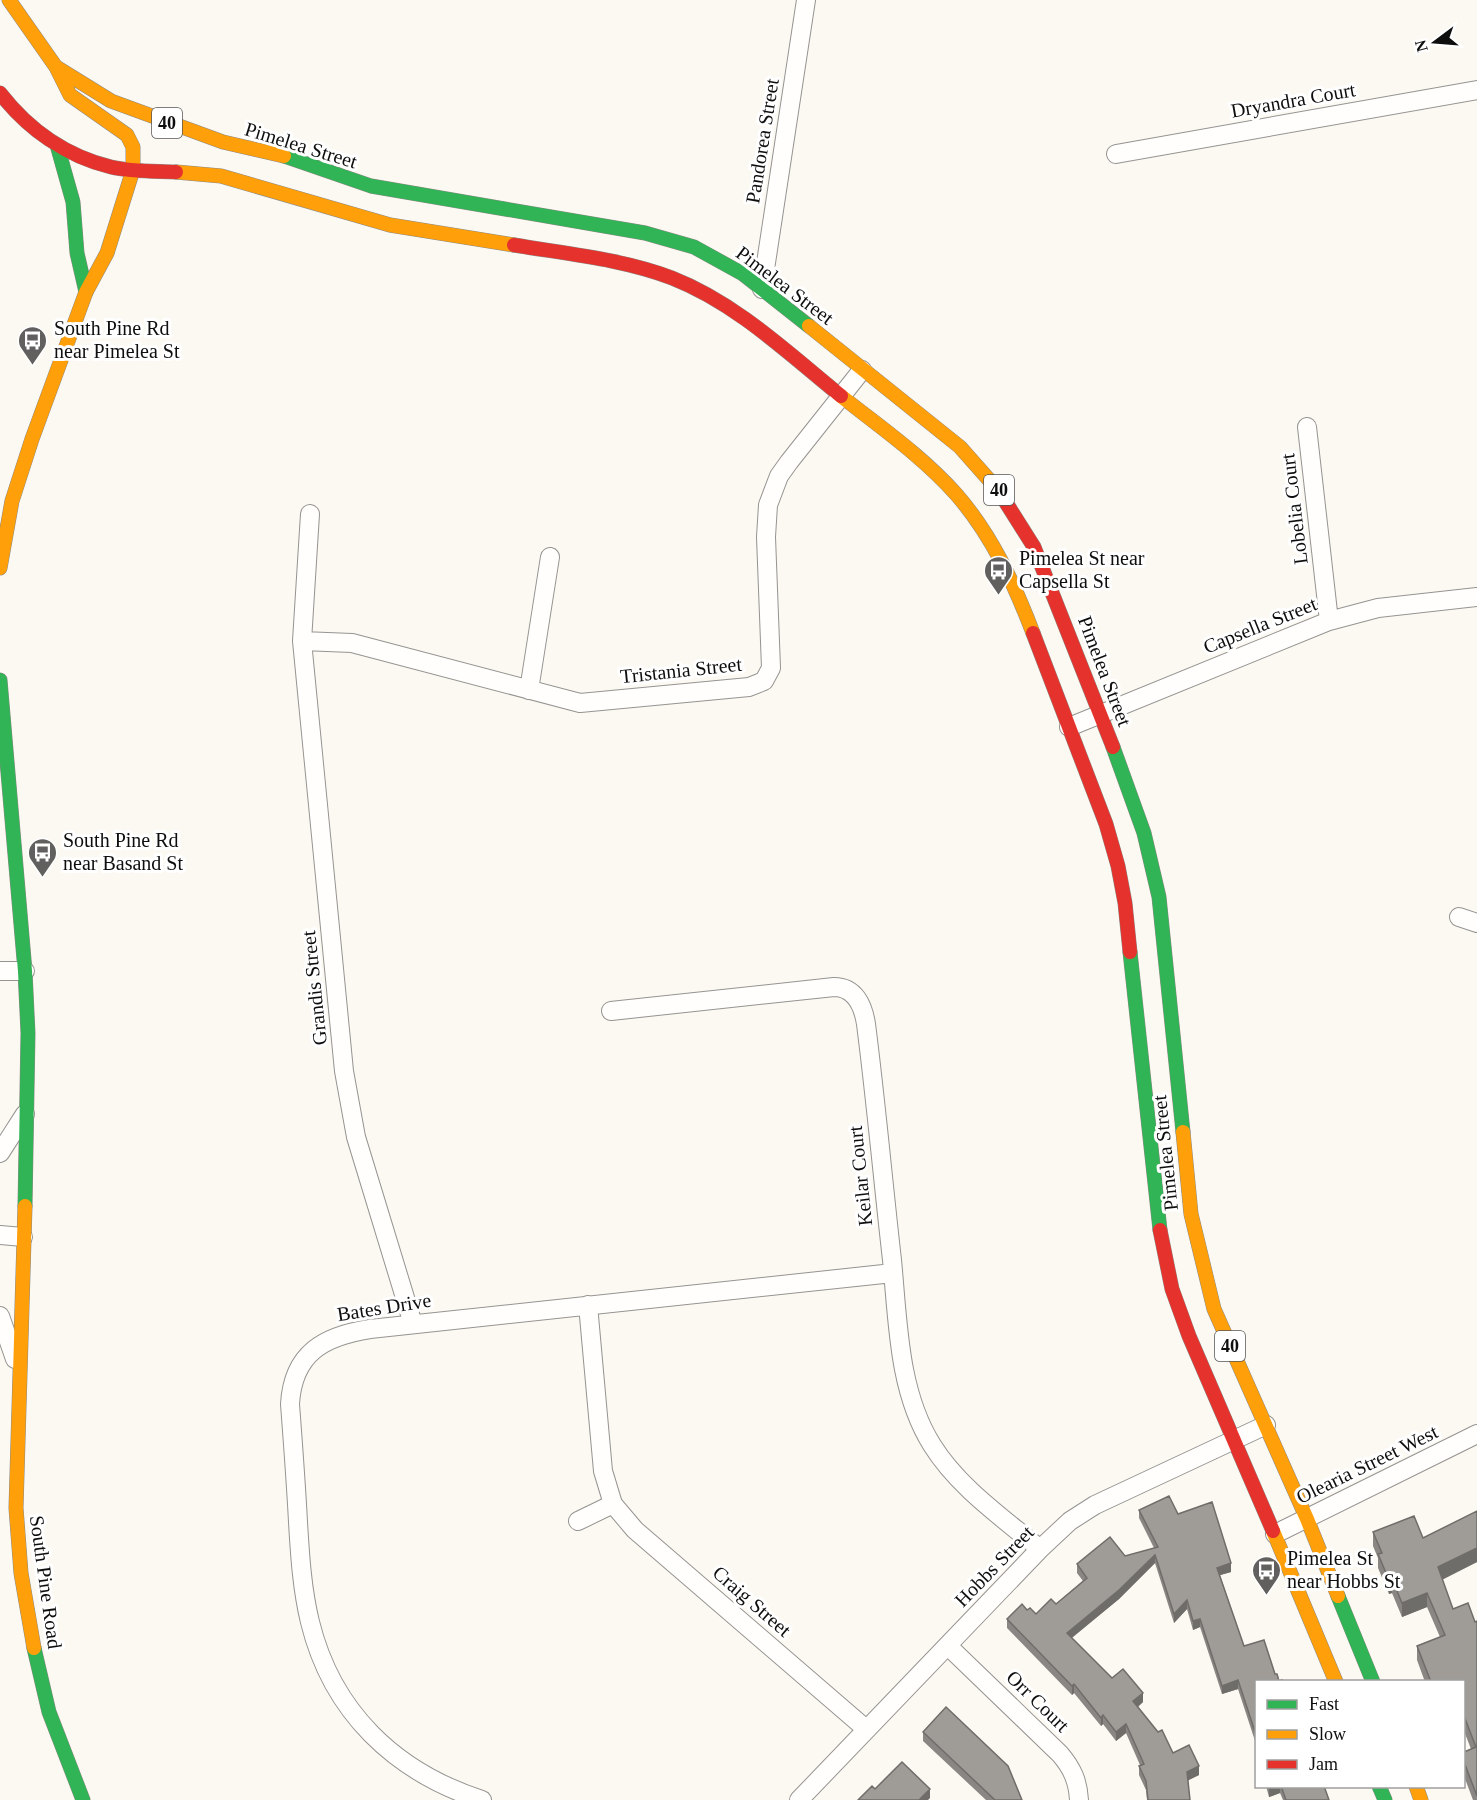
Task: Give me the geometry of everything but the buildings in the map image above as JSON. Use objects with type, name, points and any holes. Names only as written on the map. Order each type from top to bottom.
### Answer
[{"type":"main road","name":"40","points":[[9,0],[56,67]]},
{"type":"main road","points":[[0,568],[12,501],[21,473],[86,292],[107,253],[133,170],[133,147],[127,135],[70,95],[56,67]]},
{"type":"main road","name":"Pimelea Street","points":[[56,67],[111,101],[223,142],[287,157],[371,186],[645,233],[694,247],[743,274],[762,289],[960,447],[995,485],[1034,547],[1101,713],[1144,833],[1159,897],[1186,1171],[1201,1265],[1214,1309],[1307,1519],[1372,1680]]},
{"type":"main road","name":"40","points":[[0,93],[28,124],[57,145],[93,161],[133,170]]},
{"type":"main road","points":[[57,145],[73,202],[77,253],[86,292]]},
{"type":"main road","name":"Pimelea Street","points":[[133,170],[190,172],[221,176],[390,225],[594,258],[649,269],[679,280],[725,304],[931,468],[956,494],[987,535],[1016,589],[1106,824],[1122,885],[1129,931],[1158,1222],[1166,1264],[1182,1319],[1335,1680]]},
{"type":"main road","name":"South Pine Road","points":[[0,680],[25,971],[28,1034],[16,1508],[21,1573],[30,1632],[50,1712],[83,1800]]},
{"type":"street","name":"Pandorea Street","points":[[762,289],[806,0]]},
{"type":"street","name":"Dryandra Court","points":[[1116,154],[1477,90]]},
{"type":"street","name":"Tristania Street","points":[[302,641],[352,643],[580,703],[749,687],[764,681],[771,668],[766,537],[768,505],[772,491],[784,470],[862,370]]},
{"type":"street","name":"Lobelia Court","points":[[1307,427],[1329,621]]},
{"type":"street","name":"Grandis Street","points":[[310,514],[302,641],[346,1082],[356,1137],[413,1324]]},
{"type":"street","points":[[529,690],[550,557]]},
{"type":"street","name":"Capsella Street","points":[[1069,727],[1329,621],[1378,608],[1477,597]]},
{"type":"street","points":[[1459,917],[1477,923]]},
{"type":"street","points":[[0,971],[25,971]]},
{"type":"street","name":"Keilar Court","points":[[611,1011],[834,987],[845,988],[853,993],[864,1014],[904,1368],[913,1404],[926,1435],[946,1465],[1040,1549]]},
{"type":"street","points":[[0,1153],[26,1112]]},
{"type":"street","points":[[0,1235],[23,1237]]},
{"type":"street","name":"Bates Drive","points":[[482,1800],[442,1785],[419,1773],[392,1754],[366,1729],[327,1670],[310,1623],[304,1592],[290,1404],[295,1377],[312,1351],[326,1341],[357,1331],[893,1273]]},
{"type":"street","name":"Craig Street","points":[[588,1305],[603,1471],[613,1504],[635,1530],[866,1729]]},
{"type":"street","points":[[0,1316],[21,1381]]},
{"type":"street","name":"Hobbs Street","points":[[799,1800],[1040,1549],[1070,1521],[1085,1511],[1266,1425]]},
{"type":"street","name":"Olearia Street West","points":[[1275,1534],[1477,1434]]},
{"type":"street","points":[[578,1521],[613,1504]]},
{"type":"street","name":"Orr Court","points":[[948,1646],[1060,1754],[1072,1769],[1078,1786],[1079,1800]]},
{"type":"traffic: fast","points":[[57,145],[73,202],[77,253],[86,292]]},
{"type":"traffic: fast","points":[[284,156],[371,186],[645,233],[694,247],[743,274],[809,326]]},
{"type":"traffic: fast","points":[[0,680],[25,971],[28,1033],[25,1206]]},
{"type":"traffic: fast","points":[[1113,747],[1144,833],[1159,897],[1183,1132]]},
{"type":"traffic: fast","points":[[1130,952],[1160,1230]]},
{"type":"traffic: fast","points":[[1338,1596],[1372,1680]]},
{"type":"traffic: fast","points":[[34,1648],[49,1712],[83,1800]]},
{"type":"traffic: fast","points":[[1380,1788],[1385,1800]]},
{"type":"traffic: slow","points":[[9,0],[56,67],[111,101],[223,142],[284,156]]},
{"type":"traffic: slow","points":[[0,568],[12,501],[32,439],[86,292],[107,253],[133,170],[133,147],[127,135],[70,95],[56,67]]},
{"type":"traffic: slow","points":[[176,172],[221,176],[390,225],[514,245]]},
{"type":"traffic: slow","points":[[809,326],[960,447],[998,490]]},
{"type":"traffic: slow","points":[[841,396],[929,467],[969,509],[1001,560],[1033,633]]},
{"type":"traffic: slow","points":[[1183,1132],[1191,1214],[1214,1309],[1307,1519],[1338,1596]]},
{"type":"traffic: slow","points":[[25,1206],[16,1508],[21,1573],[34,1648]]},
{"type":"traffic: slow","points":[[1273,1531],[1335,1680]]},
{"type":"traffic: slow","points":[[1417,1788],[1421,1800]]},
{"type":"traffic: jam","points":[[0,93],[36,129],[79,156],[119,169],[176,172]]},
{"type":"traffic: jam","points":[[514,245],[634,266],[695,288],[761,330],[841,396]]},
{"type":"traffic: jam","points":[[998,490],[1034,547],[1113,747]]},
{"type":"traffic: jam","points":[[1033,633],[1106,824],[1118,866],[1125,903],[1130,952]]},
{"type":"traffic: jam","points":[[1160,1230],[1172,1289],[1189,1336],[1273,1531]]},
{"type":"place","name":"South Pine Rd near Pimelea St","points":[[33,366]]},
{"type":"place","name":"Pimelea St near Capsella St","points":[[998,596]]},
{"type":"place","name":"South Pine Rd near Basand St","points":[[42,878]]},
{"type":"place","name":"Pimelea St near Hobbs St","points":[[1266,1596]]}]
